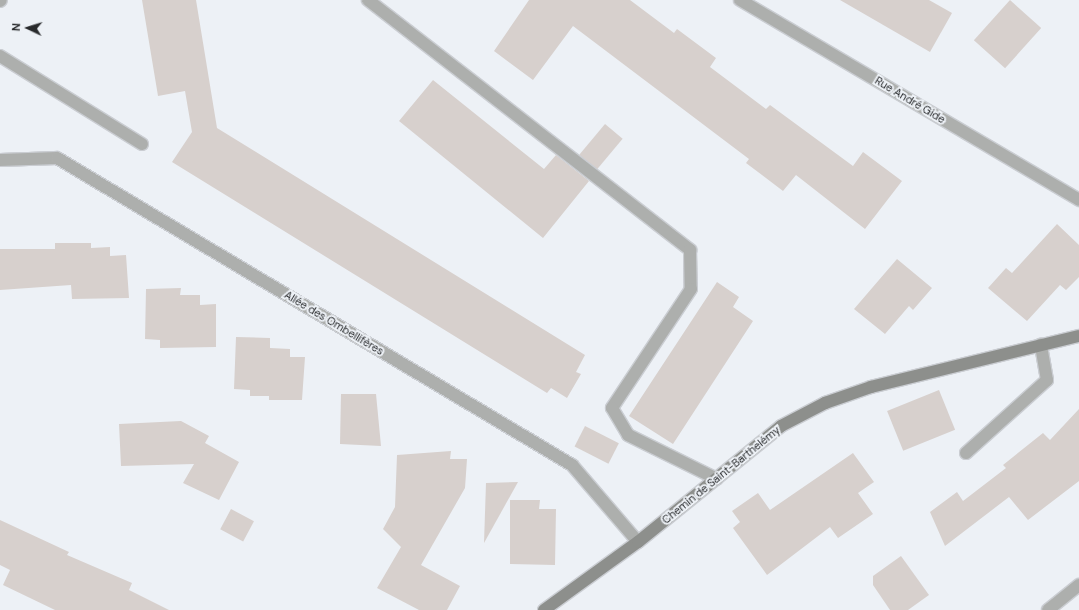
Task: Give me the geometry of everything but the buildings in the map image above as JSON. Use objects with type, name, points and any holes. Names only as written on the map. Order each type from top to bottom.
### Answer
[{"type":"street","points":[[368,0],[690,250],[691,289],[612,408],[628,435],[717,479]]},
{"type":"street","name":"Rue André Gide","points":[[740,0],[1079,200]]},
{"type":"street","points":[[0,56],[142,144]]},
{"type":"street","name":"Allée des Ombellifères","points":[[0,160],[57,158],[572,465],[638,542]]},
{"type":"street","name":"Chemin de Saint-Barthelémy","points":[[544,610],[638,542],[781,426],[825,403],[871,387],[1079,336]]},
{"type":"street","points":[[966,453],[1048,380],[1041,345]]},
{"type":"street","points":[[1048,610],[1079,585]]}]
